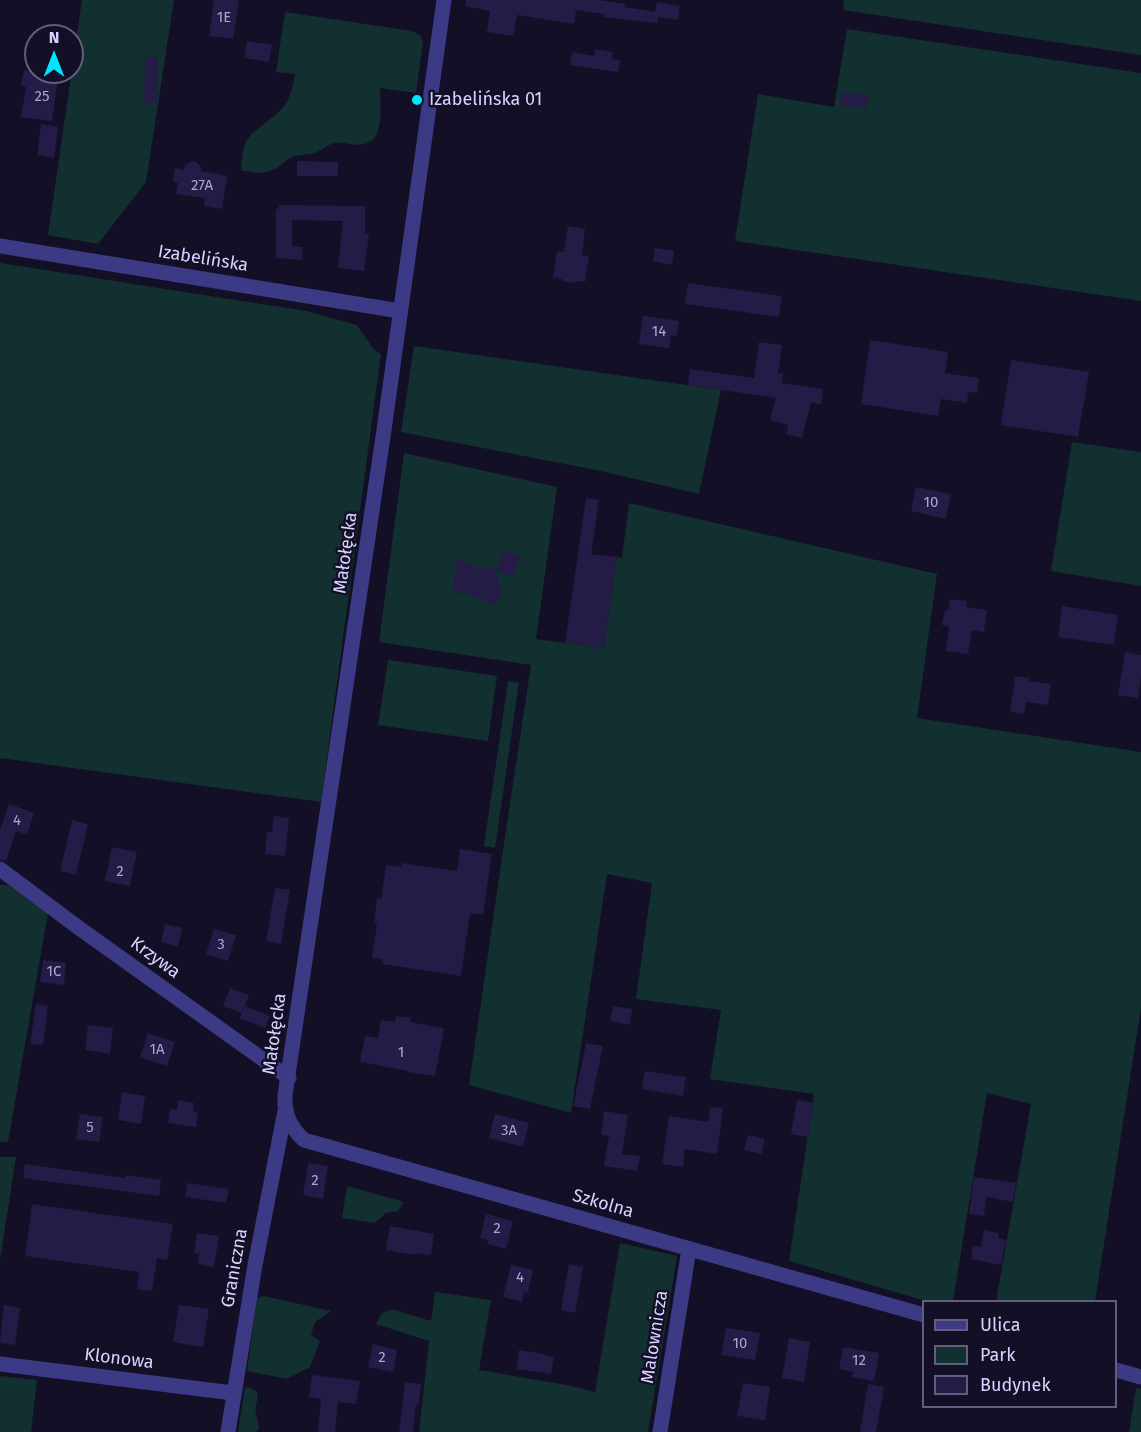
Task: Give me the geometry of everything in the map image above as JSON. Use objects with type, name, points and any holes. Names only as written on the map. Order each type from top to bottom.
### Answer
[{"type":"street","name":"Małołęcka","points":[[285,1111],[285,1095],[444,0]]},
{"type":"street","name":"Izabelińska","points":[[0,246],[400,311]]},
{"type":"street","name":"Krzywa","points":[[0,869],[289,1078]]},
{"type":"street","name":"Szkolna","points":[[285,1111],[293,1128],[304,1140],[922,1314]]},
{"type":"street","name":"Graniczna","points":[[228,1432],[255,1265],[285,1111]]},
{"type":"street","name":"Malownicza","points":[[660,1432],[689,1248]]},
{"type":"street","name":"Klonowa","points":[[0,1364],[233,1394]]},
{"type":"street","points":[[1117,1370],[1141,1377]]},
{"type":"green space","points":[[82,0],[174,0],[146,182],[98,244],[48,235],[70,84],[84,84],[84,24],[79,24]]},
{"type":"green space","points":[[844,0],[1141,0],[1141,55],[843,10]]},
{"type":"green space","points":[[285,12],[412,31],[420,35],[423,42],[416,93],[380,88],[380,124],[375,137],[367,143],[332,144],[314,153],[292,157],[266,172],[241,170],[244,148],[248,139],[253,132],[281,109],[291,92],[295,74],[276,72]]},
{"type":"green space","points":[[847,29],[1141,73],[1141,301],[735,241],[758,94],[834,107]]},
{"type":"green space","points":[[0,263],[306,311],[357,325],[374,350],[381,354],[321,802],[0,758]]},
{"type":"green space","points":[[414,346],[721,390],[699,494],[601,471],[401,432]]},
{"type":"green space","points":[[1072,442],[1141,452],[1141,586],[1051,571]]},
{"type":"green space","points":[[404,453],[557,487],[536,639],[604,648],[617,557],[622,558],[629,503],[937,574],[917,718],[1141,752],[1141,1008],[1095,1300],[996,1300],[1031,1104],[987,1093],[953,1300],[923,1300],[789,1261],[814,1094],[710,1079],[721,1010],[636,999],[652,883],[607,874],[571,1113],[469,1085],[531,665],[379,642]]},
{"type":"green space","points":[[388,660],[497,676],[488,741],[378,725]]},
{"type":"green space","points":[[508,681],[519,683],[495,848],[484,846]]},
{"type":"green space","points":[[0,885],[8,885],[48,913],[8,1142],[0,1142]]},
{"type":"green space","points":[[0,1157],[16,1157],[0,1260]]},
{"type":"green space","points":[[347,1186],[404,1202],[398,1211],[385,1213],[374,1223],[342,1218]]},
{"type":"green space","points":[[620,1243],[677,1256],[648,1432],[419,1432],[429,1341],[376,1324],[382,1313],[392,1309],[431,1321],[435,1292],[491,1300],[479,1370],[595,1392]]},
{"type":"green space","points":[[264,1296],[331,1311],[315,1322],[311,1335],[320,1341],[310,1367],[287,1379],[247,1371],[257,1298]]},
{"type":"green space","points":[[0,1376],[37,1380],[31,1432],[0,1432]]},
{"type":"green space","points":[[245,1387],[255,1391],[258,1396],[256,1414],[259,1429],[256,1432],[238,1432]]},
{"type":"green space","points":[[1136,1388],[1141,1389],[1141,1432],[1129,1432]]},
{"type":"building","points":[[214,0],[239,0],[233,39],[209,36]]},
{"type":"building","points":[[466,0],[599,0],[655,12],[657,2],[680,6],[678,20],[658,17],[657,23],[603,17],[604,14],[576,10],[574,24],[517,15],[513,36],[487,32],[490,11],[465,6]]},
{"type":"building","points":[[247,41],[272,45],[269,62],[244,58]]},
{"type":"building","points":[[595,49],[613,52],[612,59],[620,60],[618,72],[570,65],[572,52],[594,56]]},
{"type":"building","points":[[145,57],[158,57],[157,104],[144,104]]},
{"type":"building","points":[[24,70],[24,84],[57,84],[52,121],[21,117],[26,87],[21,86]]},
{"type":"building","points":[[841,92],[868,95],[867,108],[840,105]]},
{"type":"building","points":[[41,124],[58,127],[54,158],[37,155]]},
{"type":"building","points":[[192,161],[197,162],[201,171],[227,176],[222,209],[204,206],[205,198],[176,194],[178,183],[173,182],[175,168],[184,170],[185,165]]},
{"type":"building","points":[[297,161],[338,162],[338,176],[297,176]]},
{"type":"building","points":[[279,205],[365,206],[365,233],[369,234],[364,271],[338,268],[343,221],[292,220],[292,246],[303,247],[302,260],[276,258],[276,209],[279,209]]},
{"type":"building","points":[[568,226],[585,229],[582,255],[589,256],[585,282],[562,281],[562,279],[553,277],[557,251],[564,252]]},
{"type":"building","points":[[655,248],[674,251],[672,265],[653,261]]},
{"type":"building","points":[[688,283],[782,296],[779,317],[685,304]]},
{"type":"building","points":[[643,316],[679,321],[677,336],[671,335],[669,348],[639,344]]},
{"type":"building","points":[[870,340],[948,352],[945,373],[979,378],[977,393],[968,392],[967,403],[941,399],[938,416],[861,404]]},
{"type":"building","points":[[759,342],[782,345],[778,373],[783,373],[782,383],[823,389],[821,404],[811,403],[802,438],[786,434],[788,425],[770,420],[776,398],[688,385],[690,369],[754,378]]},
{"type":"building","points":[[1011,360],[1089,372],[1078,437],[1001,425]]},
{"type":"building","points":[[916,487],[951,494],[946,519],[911,511]]},
{"type":"building","points":[[586,498],[599,500],[591,554],[617,557],[604,648],[565,643]]},
{"type":"building","points":[[505,550],[521,557],[513,577],[496,570]]},
{"type":"building","points":[[455,559],[484,570],[494,566],[502,594],[495,605],[463,592],[457,595],[452,587],[456,572]]},
{"type":"building","points":[[950,599],[967,601],[966,607],[987,610],[984,632],[972,630],[968,654],[946,651],[949,627],[942,625]]},
{"type":"building","points":[[1062,606],[1118,615],[1114,645],[1058,637]]},
{"type":"building","points":[[1125,652],[1141,655],[1138,698],[1118,695]]},
{"type":"building","points":[[1015,676],[1030,678],[1029,681],[1051,684],[1048,705],[1026,702],[1024,714],[1010,712]]},
{"type":"building","points":[[9,804],[34,813],[27,835],[16,831],[6,861],[0,859],[0,830]]},
{"type":"building","points":[[274,816],[289,818],[285,856],[265,854],[267,832],[272,832]]},
{"type":"building","points":[[72,820],[88,824],[76,875],[60,871]]},
{"type":"building","points":[[112,847],[137,852],[130,886],[105,881]]},
{"type":"building","points":[[460,849],[492,854],[483,915],[470,913],[461,976],[382,964],[383,959],[372,958],[377,924],[374,923],[377,898],[381,899],[386,865],[402,867],[402,863],[457,871]]},
{"type":"building","points":[[275,888],[290,890],[281,944],[266,941]]},
{"type":"building","points":[[165,924],[182,928],[178,947],[161,942]]},
{"type":"building","points":[[214,929],[236,935],[228,961],[206,954]]},
{"type":"building","points":[[43,960],[66,963],[64,985],[40,982]]},
{"type":"building","points":[[230,988],[249,995],[242,1013],[223,1006]]},
{"type":"building","points":[[36,1004],[48,1006],[43,1045],[30,1044]]},
{"type":"building","points":[[244,1006],[270,1016],[265,1028],[240,1018]]},
{"type":"building","points":[[613,1006],[632,1009],[630,1025],[610,1021]]},
{"type":"building","points":[[396,1016],[411,1018],[410,1022],[444,1028],[435,1076],[360,1062],[365,1036],[378,1038],[381,1020],[395,1022]]},
{"type":"building","points":[[88,1025],[113,1028],[110,1054],[85,1050]]},
{"type":"building","points":[[148,1033],[175,1042],[167,1066],[140,1057]]},
{"type":"building","points":[[586,1043],[603,1046],[590,1109],[573,1106]]},
{"type":"building","points":[[645,1071],[686,1077],[683,1096],[642,1089]]},
{"type":"building","points":[[122,1092],[145,1096],[141,1124],[118,1120]]},
{"type":"building","points":[[178,1100],[194,1103],[193,1112],[198,1113],[196,1127],[168,1123],[170,1109],[177,1110]]},
{"type":"building","points":[[797,1100],[814,1103],[808,1137],[791,1134]]},
{"type":"building","points":[[710,1107],[723,1108],[717,1154],[685,1149],[683,1167],[662,1164],[669,1116],[708,1122]]},
{"type":"building","points":[[604,1111],[628,1115],[622,1154],[640,1156],[637,1171],[604,1166],[609,1136],[601,1135]]},
{"type":"building","points":[[80,1114],[103,1117],[99,1142],[76,1139]]},
{"type":"building","points":[[495,1114],[529,1123],[523,1147],[489,1138]]},
{"type":"building","points":[[748,1135],[765,1139],[762,1154],[744,1150]]},
{"type":"building","points":[[308,1163],[328,1166],[323,1199],[303,1195]]},
{"type":"building","points":[[25,1164],[125,1178],[125,1175],[161,1180],[159,1196],[23,1178]]},
{"type":"building","points":[[974,1177],[1016,1183],[1013,1202],[986,1197],[984,1216],[969,1214]]},
{"type":"building","points":[[187,1183],[229,1189],[226,1203],[185,1197]]},
{"type":"building","points":[[32,1204],[173,1224],[167,1260],[157,1258],[152,1291],[137,1289],[139,1272],[25,1256]]},
{"type":"building","points":[[486,1214],[513,1221],[506,1249],[487,1244],[488,1240],[480,1238]]},
{"type":"building","points":[[390,1226],[434,1234],[431,1255],[386,1250]]},
{"type":"building","points":[[984,1230],[999,1233],[998,1238],[1006,1240],[1001,1265],[971,1259],[973,1245],[981,1247]]},
{"type":"building","points":[[197,1233],[219,1236],[214,1267],[198,1264],[199,1254],[194,1253]]},
{"type":"building","points":[[569,1264],[583,1267],[575,1313],[561,1310]]},
{"type":"building","points":[[511,1265],[533,1270],[528,1293],[524,1292],[522,1302],[503,1297]]},
{"type":"building","points":[[4,1305],[20,1308],[15,1345],[0,1343]]},
{"type":"building","points":[[179,1305],[209,1309],[203,1347],[173,1342]]},
{"type":"building","points":[[726,1328],[760,1333],[755,1360],[721,1355]]},
{"type":"building","points":[[789,1338],[810,1342],[804,1382],[782,1378]]},
{"type":"building","points":[[373,1344],[397,1350],[393,1372],[368,1367]]},
{"type":"building","points":[[843,1347],[879,1353],[874,1381],[852,1377],[853,1372],[839,1369]]},
{"type":"building","points":[[519,1350],[554,1357],[551,1374],[516,1369]]},
{"type":"building","points":[[312,1375],[360,1381],[356,1404],[338,1402],[335,1432],[318,1432],[321,1399],[309,1397]]},
{"type":"building","points":[[405,1382],[421,1384],[413,1432],[399,1432]]},
{"type":"building","points":[[743,1383],[770,1387],[765,1420],[737,1416]]},
{"type":"building","points":[[868,1384],[884,1387],[876,1432],[860,1432]]},
{"type":"place","name":"Izabelińska 01","points":[[417,100]]}]
